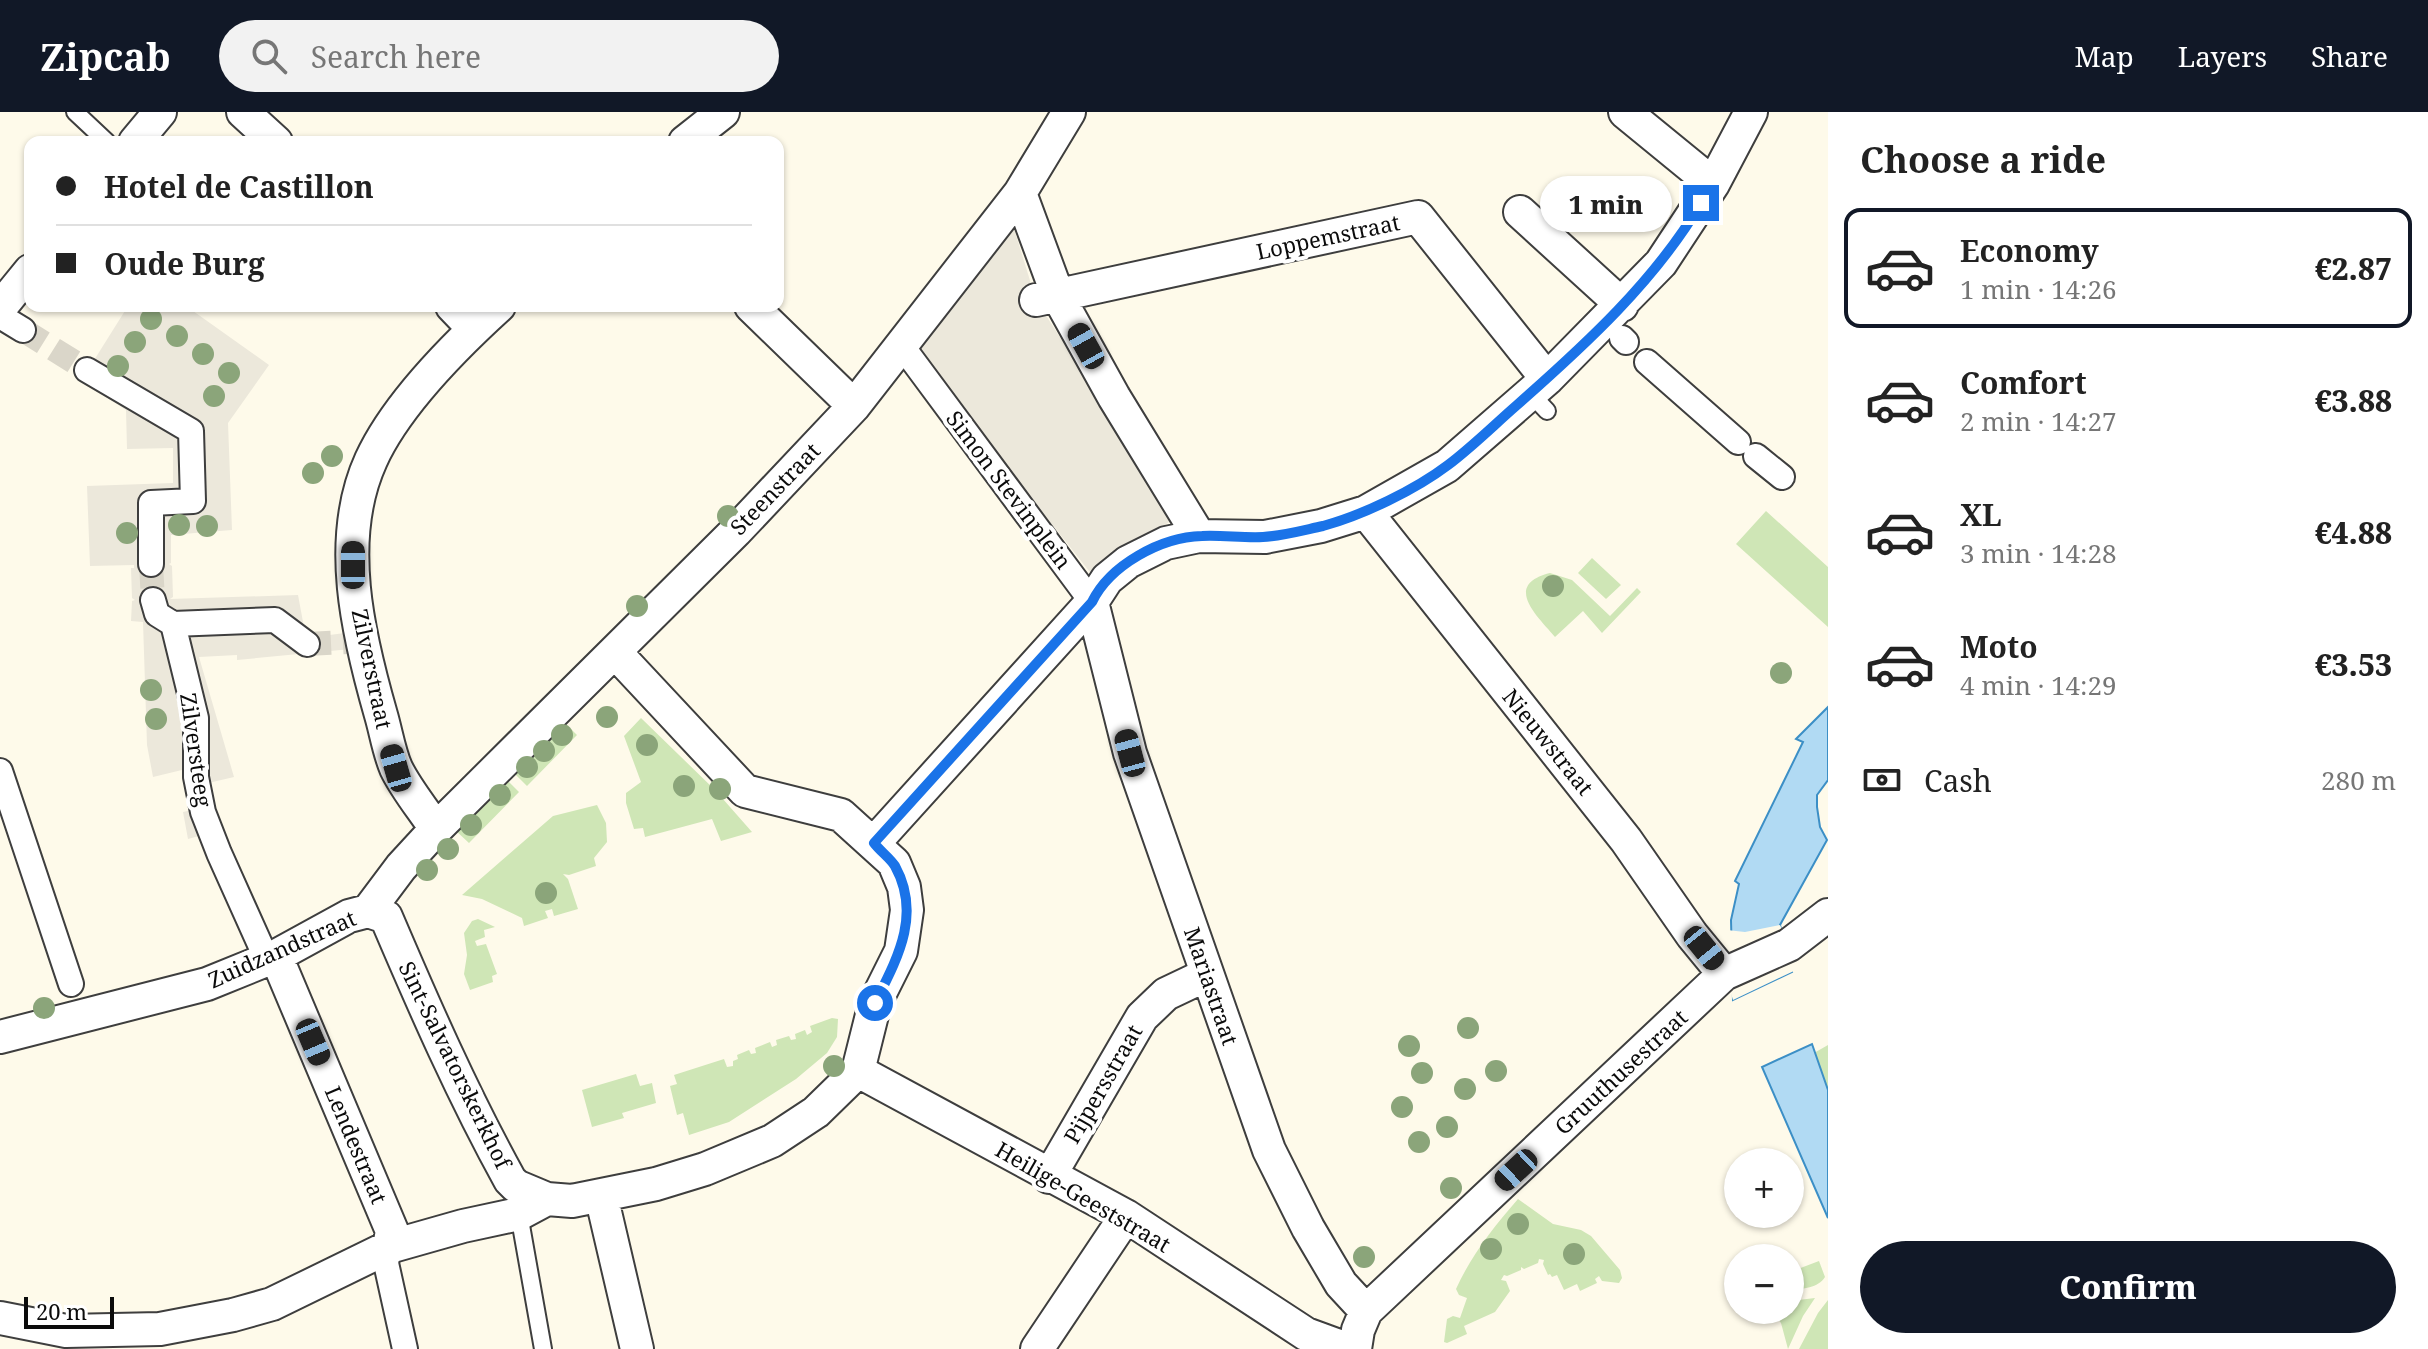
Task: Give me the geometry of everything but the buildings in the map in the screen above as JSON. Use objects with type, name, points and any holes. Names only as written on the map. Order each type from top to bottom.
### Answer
[{"type":"street","points":[[140,136],[160,112]]},
{"type":"street","points":[[243,112],[269,136]]},
{"type":"street","points":[[693,136],[723,112]]},
{"type":"street","name":"Steenstraat","points":[[436,829],[615,652],[854,406],[1020,193],[1069,112]]},
{"type":"street","points":[[1625,112],[1713,184]]},
{"type":"street","points":[[874,843],[1092,602],[1107,579],[1128,562],[1166,543],[1199,536],[1265,537],[1321,526],[1366,512],[1447,466],[1541,394],[1661,263],[1713,184],[1751,112]]},
{"type":"street","points":[[1020,193],[1047,298],[1114,397],[1199,536]]},
{"type":"street","points":[[1520,212],[1622,305]]},
{"type":"street","name":"Loppemstraat","points":[[1047,298],[1418,217],[1541,394]]},
{"type":"street","points":[[0,316],[11,319],[24,286]]},
{"type":"street","points":[[458,312],[474,329]]},
{"type":"street","name":"Zilverstraat","points":[[436,829],[396,768],[356,639],[352,538],[355,508],[372,457],[393,421],[492,312]]},
{"type":"street","points":[[757,312],[854,406]]},
{"type":"street","name":"Simon Stevinplein","points":[[902,346],[1092,602]]},
{"type":"street","points":[[1647,362],[1782,477]]},
{"type":"street","points":[[87,370],[191,431],[193,501],[151,503],[151,564]]},
{"type":"street","name":"Nieuwstraat","points":[[1366,512],[1626,840],[1692,935],[1724,974]]},
{"type":"street","points":[[153,600],[157,614],[173,624],[275,620],[307,644]]},
{"type":"street","name":"Mariastraat","points":[[1092,602],[1130,753],[1269,1150],[1288,1193],[1341,1284],[1366,1311]]},
{"type":"street","name":"Zilversteeg","points":[[173,624],[196,718],[196,777],[203,812],[271,958]]},
{"type":"street","points":[[615,652],[745,791],[841,815],[894,863],[904,887],[907,910],[901,951],[875,1003],[858,1071]]},
{"type":"street","points":[[0,771],[71,984]]},
{"type":"street","name":"Zuidzandstraat","points":[[0,1037],[207,984],[271,958],[349,916],[368,911],[401,867],[436,829]]},
{"type":"street","name":"Sint-Salvatorskerkhof","points":[[368,911],[386,917],[436,1033],[481,1126],[510,1180],[533,1207],[656,1184],[705,1169],[772,1141],[816,1112],[858,1071]]},
{"type":"street","name":"Gruuthusestraat","points":[[1366,1311],[1724,974],[1789,945],[1828,915]]},
{"type":"street","name":"Lendestraat","points":[[271,958],[392,1231],[389,1247]]},
{"type":"street","name":"Pijpersstraat","points":[[1049,1177],[1142,1017],[1166,994],[1206,975]]},
{"type":"street","name":"Heilige-Geeststraat","points":[[858,1071],[1126,1216],[1306,1334],[1347,1349]]},
{"type":"street","points":[[601,1195],[637,1349]]},
{"type":"street","points":[[0,1318],[67,1340],[160,1329],[233,1315],[272,1304],[389,1247],[533,1207]]},
{"type":"street","points":[[1037,1349],[1126,1216]]},
{"type":"street","points":[[389,1247],[386,1263],[405,1349]]},
{"type":"street","points":[[1355,1349],[1358,1330],[1366,1311]]},
{"type":"lane","points":[[75,112],[101,136]]},
{"type":"lane","points":[[533,1207],[543,1349]]},
{"type":"green space","points":[[1766,511],[1828,567],[1828,627],[1736,544]]},
{"type":"green space","points":[[1592,558],[1621,585],[1606,599],[1578,573]]},
{"type":"green space","points":[[1550,573],[1572,580],[1610,616],[1637,588],[1641,592],[1602,633],[1583,611],[1555,637],[1533,611],[1526,593],[1528,585],[1536,578]]},
{"type":"green space","points":[[641,718],[715,790],[752,832],[721,841],[712,819],[645,837],[643,828],[634,829],[626,793],[641,782],[624,736]]},
{"type":"green space","points":[[563,721],[577,735],[527,786],[513,772]]},
{"type":"green space","points":[[506,779],[519,792],[469,843],[455,830]]},
{"type":"green space","points":[[597,805],[606,823],[607,842],[594,858],[596,866],[563,874],[568,879],[578,909],[554,916],[552,909],[545,911],[548,918],[524,926],[522,918],[482,899],[462,895],[553,816]]},
{"type":"green space","points":[[478,919],[495,927],[484,930],[485,937],[475,941],[477,946],[486,944],[497,974],[492,976],[493,982],[470,990],[464,974],[467,955],[464,933],[472,921]]},
{"type":"green space","points":[[832,1018],[838,1019],[837,1037],[827,1053],[796,1079],[729,1122],[689,1135],[683,1113],[677,1115],[670,1086],[677,1084],[674,1075],[724,1059],[727,1067],[733,1066],[737,1055],[749,1050],[751,1054],[756,1053],[755,1048],[770,1042],[772,1047],[777,1045],[776,1040],[789,1036],[791,1040],[796,1039],[795,1034],[805,1030],[807,1035],[812,1032],[810,1026]]},
{"type":"green space","points":[[1828,1045],[1828,1090],[1814,1053]]},
{"type":"green space","points":[[636,1074],[640,1086],[652,1083],[656,1103],[622,1113],[624,1118],[592,1127],[582,1090]]},
{"type":"green space","points":[[1518,1199],[1553,1224],[1581,1230],[1591,1236],[1620,1270],[1622,1278],[1619,1283],[1602,1281],[1599,1276],[1595,1279],[1597,1283],[1580,1291],[1577,1284],[1564,1290],[1557,1275],[1548,1275],[1544,1260],[1539,1259],[1538,1263],[1504,1275],[1501,1280],[1506,1281],[1510,1291],[1495,1312],[1464,1326],[1467,1334],[1444,1342],[1447,1319],[1453,1316],[1460,1318],[1467,1298],[1459,1295],[1456,1289],[1462,1276]]},
{"type":"green space","points":[[1819,1261],[1825,1277],[1818,1284],[1804,1288],[1804,1267]]},
{"type":"green space","points":[[1815,1298],[1804,1314],[1804,1299]]},
{"type":"green space","points":[[1828,1300],[1828,1349],[1799,1349],[1818,1313]]},
{"type":"green space","points":[[1781,1324],[1799,1324],[1788,1349]]},
{"type":"shaded area","points":[[1012,222],[1036,300],[1176,517],[1093,576],[911,346]]},
{"type":"shaded area","points":[[124,312],[194,312],[269,365],[228,423],[232,530],[171,535],[169,564],[172,566],[173,597],[170,599],[298,595],[306,638],[345,633],[351,649],[237,660],[237,655],[199,657],[234,777],[204,784],[206,834],[188,839],[183,812],[196,809],[186,769],[153,777],[147,745],[143,622],[131,621],[132,601],[135,600],[132,598],[131,568],[134,565],[90,566],[87,486],[173,483],[173,448],[127,449],[126,410],[81,381]]},
{"type":"water","points":[[1828,707],[1828,780],[1817,795],[1820,827],[1827,840],[1780,925],[1792,972],[1733,1000],[1731,920],[1739,884],[1735,881],[1803,742],[1796,739]]},
{"type":"water","points":[[1812,1044],[1828,1090],[1828,1218],[1804,1163],[1804,1148],[1797,1148],[1762,1067]]},
{"type":"pier","points":[[1780,925],[1796,970],[1733,1000],[1729,987],[1727,930],[1745,932]]},
{"type":"tunnel","points":[[23,330],[87,370]]},
{"type":"tunnel","points":[[151,564],[153,600]]},
{"type":"tunnel","points":[[307,644],[349,642]]},
{"type":"route","points":[[875,1003],[901,951],[907,910],[904,887],[894,863],[874,843],[1092,602],[1107,579],[1128,562],[1166,543],[1199,536],[1265,537],[1321,526],[1366,512],[1447,466],[1547,379],[1622,305],[1661,263],[1701,203]]}]
